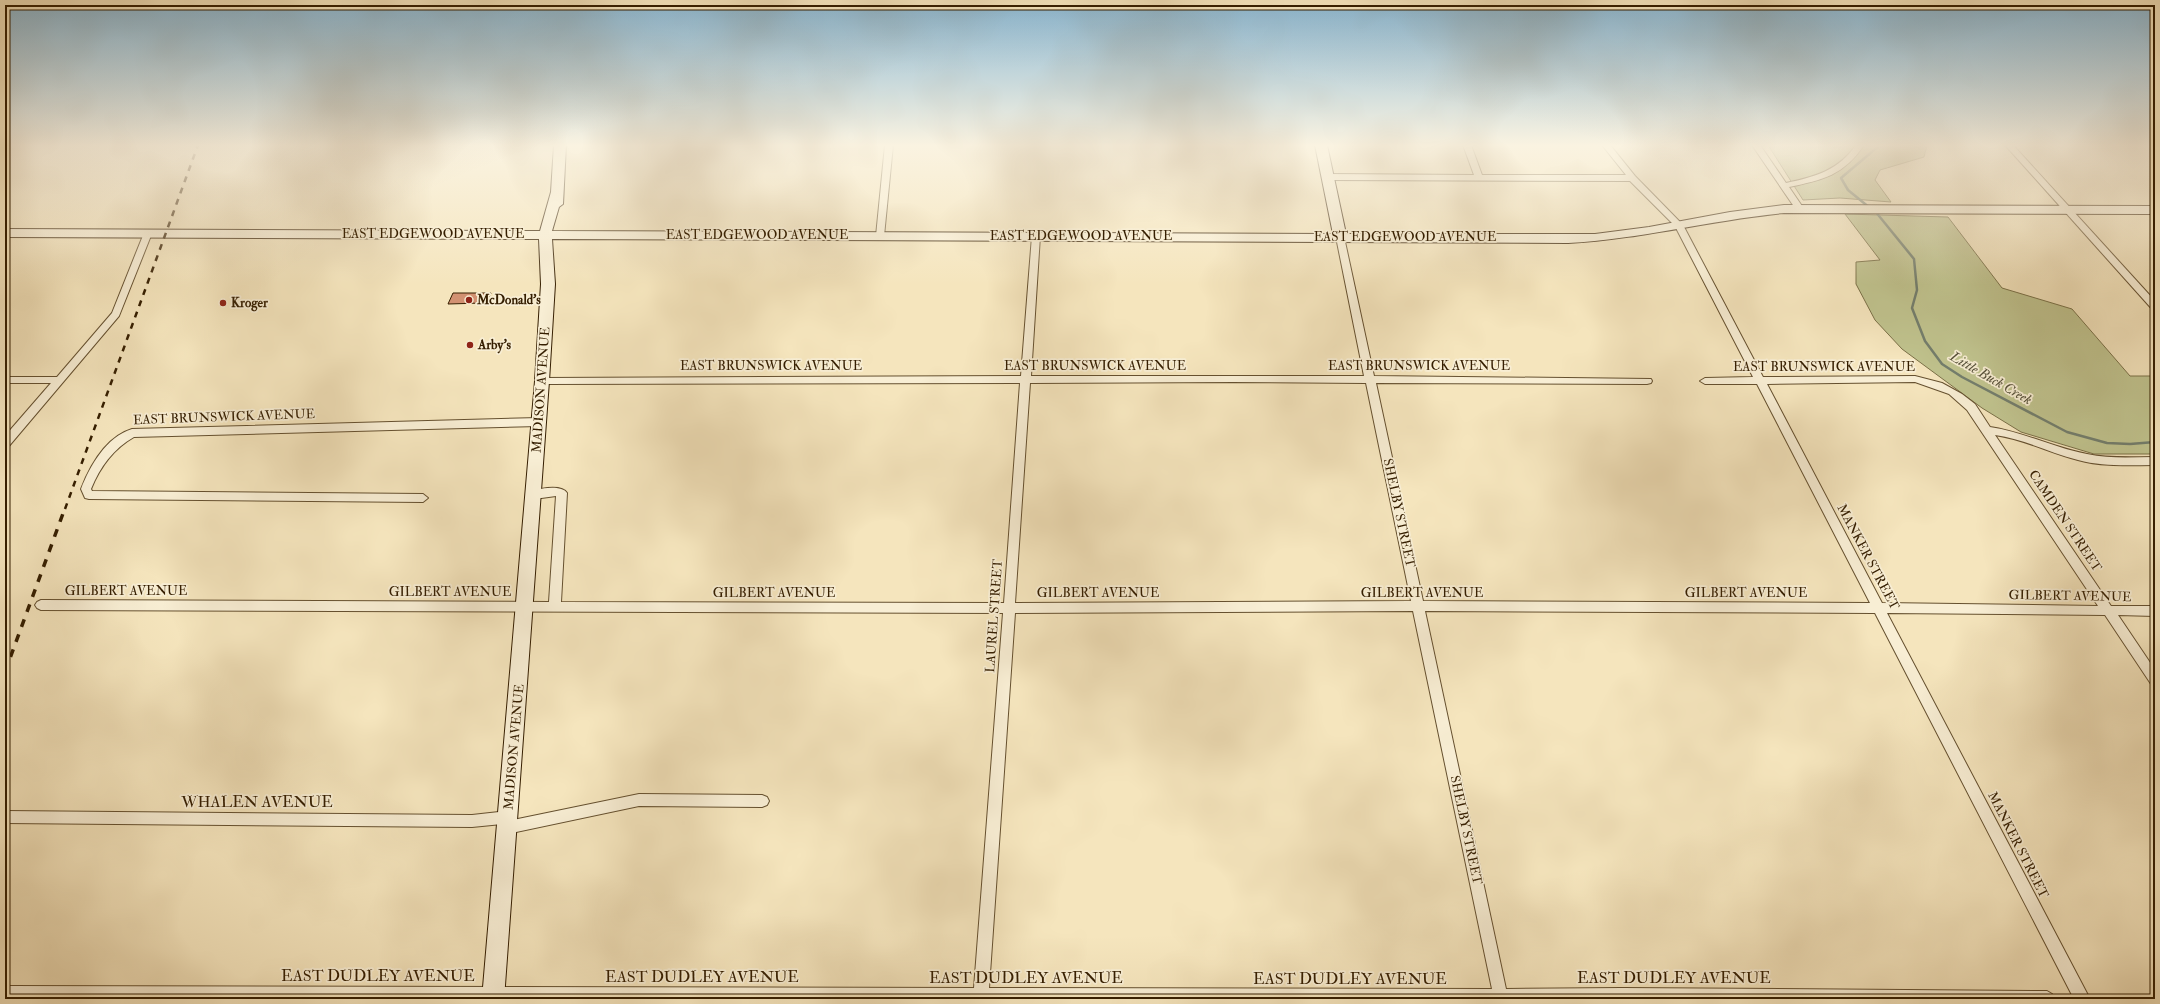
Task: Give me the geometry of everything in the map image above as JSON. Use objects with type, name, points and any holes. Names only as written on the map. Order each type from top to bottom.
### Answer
[{"type":"main road","name":"SHELBY STREET","points":[[1331,192],[1340,237]]},
{"type":"main road","name":"MADISON AVENUE","points":[[493,997],[542,381],[548,284],[545,235],[556,194]]},
{"type":"main road","name":"MADISON AVENUE","points":[[548,284],[560,235],[556,194]]},
{"type":"main road","name":"EAST EDGEWOOD AVENUE","points":[[7,234],[148,233],[1579,238],[1622,235],[1742,213],[1800,209],[2155,210]]},
{"type":"street","points":[[880,236],[884,192]]},
{"type":"street","name":"MANKER STREET","points":[[1646,192],[1679,225],[2082,999]]},
{"type":"street","points":[[1788,192],[1800,209]]},
{"type":"street","points":[[2051,192],[2155,307]]},
{"type":"street","points":[[5,443],[116,314],[148,233]]},
{"type":"street","name":"LAUREL STREET","points":[[981,997],[1036,236]]},
{"type":"street","name":"SHELBY STREET","points":[[1340,237],[1501,998]]},
{"type":"street","name":"EAST BRUNSWICK AVENUE","points":[[1705,381],[1760,382],[1915,379],[1942,387]]},
{"type":"street","points":[[5,380],[59,380]]},
{"type":"street","name":"EAST BRUNSWICK AVENUE","points":[[542,381],[1647,381]]},
{"type":"street","name":"CAMDEN STREET","points":[[1942,387],[1966,401],[2155,680]]},
{"type":"street","name":"EAST BRUNSWICK AVENUE","points":[[423,498],[89,495],[86,488],[92,474],[104,456],[118,440],[132,433],[539,422]]},
{"type":"street","points":[[1987,430],[2030,438],[2079,456],[2103,462],[2155,461]]},
{"type":"street","points":[[534,495],[559,491],[562,493],[555,606]]},
{"type":"street","name":"GILBERT AVENUE","points":[[41,605],[1009,608],[1419,606],[2155,611]]},
{"type":"street","name":"WHALEN AVENUE","points":[[5,817],[507,822],[640,800],[762,801]]},
{"type":"street","name":"EAST DUDLEY AVENUE","points":[[5,993],[158,996],[493,997],[1501,998],[1629,995],[2047,999]]},
{"type":"green space","points":[[1798,192],[1884,192],[1891,202],[1840,198],[1803,200]]},
{"type":"green space","points":[[1845,214],[1948,217],[2002,288],[2072,309],[2130,376],[2155,376],[2155,454],[2094,454],[2021,432],[1982,408],[1902,349],[1875,320],[1856,284],[1856,262],[1880,260]]},
{"type":"building","name":"McDonald's","points":[[453,293],[491,293],[487,302],[448,304]]},
{"type":"waterway","name":"Little Buck Creek","points":[[1850,192],[1870,208]]},
{"type":"waterway","name":"Little Buck Creek","points":[[1875,211],[1914,259],[1917,290],[1912,308],[1925,341],[1942,364],[1962,377],[2067,432],[2107,443],[2130,444],[2155,442]]},
{"type":"railway","points":[[65,509],[181,192]]},
{"type":"railway","points":[[5,672],[65,508]]},
{"type":"place","name":"McDonald's","points":[[469,300]]},
{"type":"place","name":"Kroger","points":[[223,303]]},
{"type":"place","name":"Arby's","points":[[470,345]]}]
